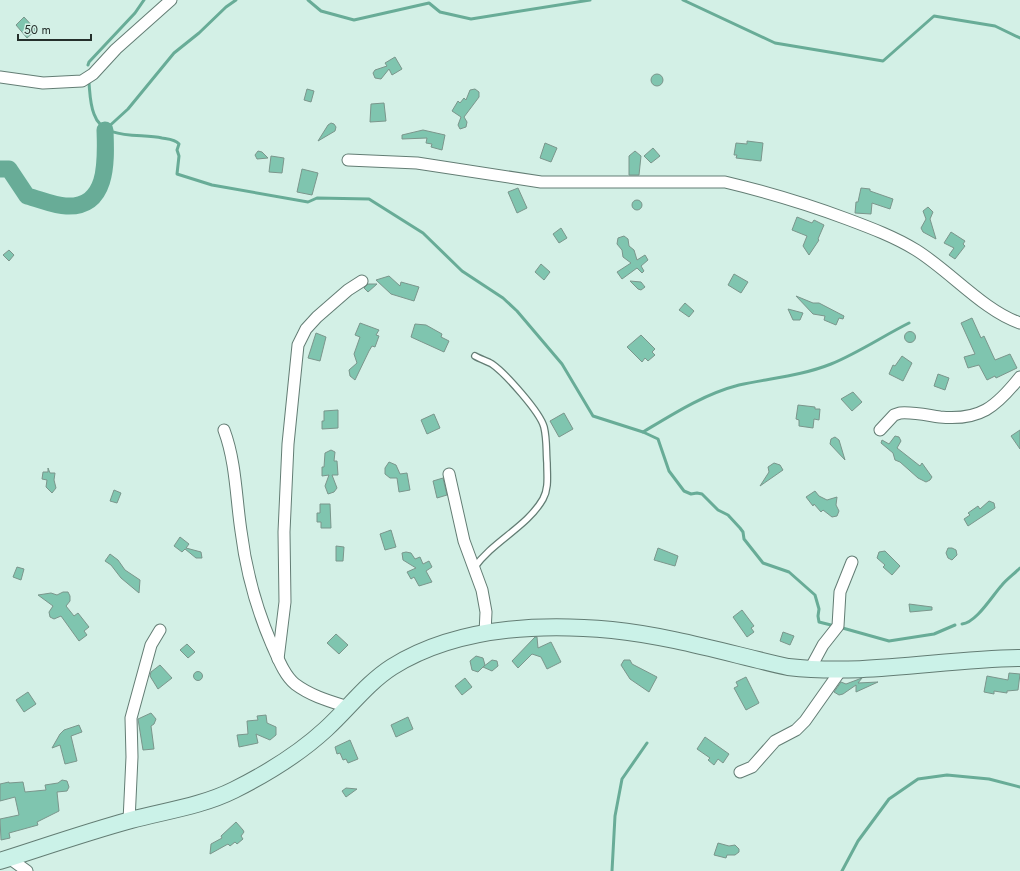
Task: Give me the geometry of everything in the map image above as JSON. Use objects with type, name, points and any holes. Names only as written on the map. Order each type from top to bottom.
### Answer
[{"type":"street","points":[[0,77],[43,83],[82,81],[93,74],[116,49],[171,0]]},
{"type":"street","points":[[348,160],[417,163],[541,182],[725,182],[754,189],[800,202],[900,241],[940,268],[1006,318],[1020,323]]},
{"type":"street","points":[[278,659],[285,602],[284,532],[288,444],[298,344],[306,328],[317,317],[348,290],[362,281]]},
{"type":"street","points":[[880,430],[894,416],[900,413],[963,418],[977,415],[1000,399],[1020,377]]},
{"type":"street","points":[[224,430],[231,454],[241,533],[255,602],[278,659],[294,683],[318,698],[348,707]]},
{"type":"street","points":[[449,474],[464,541],[482,590],[486,612],[485,633]]},
{"type":"street","points":[[810,669],[823,645],[838,626],[840,592],[852,562]]},
{"type":"street","points":[[5,860],[130,821],[192,806],[231,792],[259,777],[303,748],[326,729],[389,668],[420,650],[459,638],[506,630],[562,628],[612,630],[788,667],[810,669],[841,670],[907,667],[969,660],[1020,658]]},
{"type":"street","points":[[130,821],[132,757],[130,718],[151,645],[160,630]]},
{"type":"street","points":[[740,772],[752,767],[775,741],[796,730],[805,721],[841,670]]},
{"type":"street","points":[[5,860],[28,871]]},
{"type":"lane","points":[[474,568],[492,547],[522,523],[542,500],[546,492],[548,481],[544,425],[524,397],[507,377],[491,364],[475,356]]},
{"type":"building","points":[[24,17],[36,30],[27,38],[16,25]]},
{"type":"building","points":[[395,57],[402,69],[392,75],[389,69],[381,79],[375,78],[373,73],[375,70],[387,66],[385,63]]},
{"type":"building","points":[[657,74],[661,76],[663,80],[661,84],[657,86],[653,84],[651,80],[653,76]]},
{"type":"building","points":[[307,89],[314,91],[311,102],[304,100]]},
{"type":"building","points":[[475,89],[479,92],[479,97],[464,117],[467,122],[466,127],[460,129],[458,125],[461,117],[452,111],[458,101],[460,103],[464,98],[466,100],[470,90]]},
{"type":"building","points":[[384,103],[386,121],[370,122],[371,104]]},
{"type":"building","points":[[331,123],[336,127],[335,131],[318,141],[328,125]]},
{"type":"building","points":[[423,130],[445,135],[442,150],[431,147],[432,144],[426,143],[427,138],[402,139],[402,135]]},
{"type":"building","points":[[747,141],[763,143],[761,161],[736,158],[737,155],[734,155],[736,143],[747,144]]},
{"type":"building","points":[[545,143],[557,148],[551,162],[540,158]]},
{"type":"building","points":[[653,148],[660,156],[651,163],[644,156]]},
{"type":"building","points":[[258,151],[262,152],[268,158],[257,159],[255,155]]},
{"type":"building","points":[[635,151],[641,156],[639,175],[629,175],[629,156]]},
{"type":"building","points":[[271,156],[284,158],[282,173],[269,172]]},
{"type":"building","points":[[302,169],[318,173],[312,195],[297,192]]},
{"type":"building","points":[[518,188],[527,208],[517,213],[508,192]]},
{"type":"building","points":[[861,188],[870,189],[870,191],[893,199],[890,209],[872,203],[871,214],[855,213],[856,202],[858,202]]},
{"type":"building","points":[[635,200],[639,200],[641,201],[641,209],[635,210],[632,207],[632,203]]},
{"type":"building","points":[[928,207],[933,212],[930,219],[936,239],[923,232],[921,228],[926,219],[923,211]]},
{"type":"building","points":[[797,217],[812,223],[814,220],[824,225],[818,239],[819,240],[809,255],[803,246],[807,236],[792,230]]},
{"type":"building","points":[[561,228],[567,238],[559,243],[553,234]]},
{"type":"building","points":[[951,232],[965,241],[963,244],[965,246],[955,259],[949,255],[954,248],[944,243]]},
{"type":"building","points":[[624,236],[628,239],[629,246],[634,250],[637,260],[645,255],[648,260],[641,266],[644,271],[642,273],[637,268],[622,279],[617,272],[631,263],[623,257],[622,250],[617,244],[618,238]]},
{"type":"building","points":[[9,250],[14,255],[9,261],[3,255]]},
{"type":"building","points":[[541,264],[550,272],[544,280],[535,272]]},
{"type":"building","points":[[734,274],[748,282],[741,293],[728,285]]},
{"type":"building","points":[[389,276],[400,286],[401,282],[419,287],[414,301],[391,294],[376,280]]},
{"type":"building","points":[[630,281],[641,282],[645,287],[641,290],[638,289]]},
{"type":"building","points":[[368,284],[377,284],[368,292],[364,288]]},
{"type":"building","points":[[796,296],[813,303],[819,303],[844,316],[843,319],[839,318],[836,325],[824,320],[825,316],[813,314]]},
{"type":"building","points":[[685,303],[694,311],[689,317],[679,310]]},
{"type":"building","points":[[788,309],[803,313],[800,320],[793,320]]},
{"type":"building","points":[[972,318],[981,338],[984,336],[995,360],[1010,354],[1017,368],[996,378],[995,376],[987,380],[979,365],[968,368],[964,357],[975,354],[961,323]]},
{"type":"building","points":[[360,323],[379,330],[376,335],[379,336],[375,347],[372,346],[355,380],[350,376],[349,370],[357,363],[354,354],[360,337],[355,335]]},
{"type":"building","points":[[415,324],[426,325],[442,334],[441,337],[449,341],[444,352],[411,337]]},
{"type":"building","points":[[910,331],[914,333],[916,337],[914,341],[910,343],[906,341],[904,337],[906,333]]},
{"type":"building","points":[[316,333],[326,337],[320,361],[308,358]]},
{"type":"building","points":[[641,335],[655,349],[652,352],[655,355],[648,361],[645,358],[642,362],[627,347]]},
{"type":"building","points":[[902,356],[912,363],[903,381],[889,374],[893,365],[895,366]]},
{"type":"building","points":[[938,374],[949,378],[945,390],[934,386]]},
{"type":"building","points":[[853,392],[862,402],[852,411],[841,399]]},
{"type":"building","points":[[798,405],[820,409],[819,420],[814,419],[813,428],[799,426],[799,420],[796,419]]},
{"type":"building","points":[[338,410],[338,428],[322,429],[324,411]]},
{"type":"building","points":[[564,413],[573,429],[559,437],[550,421]]},
{"type":"building","points":[[434,414],[440,428],[427,434],[421,420]]},
{"type":"building","points":[[1020,430],[1020,449],[1011,436]]},
{"type":"building","points":[[895,436],[899,437],[901,441],[897,448],[920,466],[922,463],[932,477],[930,480],[926,482],[918,478],[900,462],[895,460],[893,453],[881,443],[882,440],[889,444]]},
{"type":"building","points":[[835,437],[839,440],[845,460],[830,444],[831,439]]},
{"type":"building","points":[[331,450],[335,452],[334,461],[337,461],[338,475],[332,475],[337,488],[334,492],[328,494],[325,486],[329,475],[322,476],[322,467],[324,467],[325,453]]},
{"type":"building","points":[[389,462],[396,465],[400,474],[407,473],[410,490],[399,492],[397,478],[390,478],[385,474],[385,468]]},
{"type":"building","points":[[774,463],[780,465],[783,470],[760,486],[769,472],[768,467]]},
{"type":"building","points":[[48,468],[50,473],[55,473],[54,480],[56,488],[52,493],[46,487],[47,480],[42,479],[43,472],[48,472]]},
{"type":"building","points":[[443,478],[447,495],[437,498],[433,481]]},
{"type":"building","points":[[114,490],[121,493],[117,503],[110,501]]},
{"type":"building","points":[[815,491],[819,496],[827,500],[837,497],[836,505],[839,511],[837,516],[832,517],[823,510],[821,512],[814,504],[813,506],[806,497]]},
{"type":"building","points":[[989,501],[994,503],[995,508],[968,526],[964,519],[970,515],[968,513],[978,506],[980,509]]},
{"type":"building","points":[[320,504],[330,504],[331,528],[321,528],[321,522],[317,522],[317,513],[320,513]]},
{"type":"building","points":[[391,530],[396,547],[385,550],[380,534]]},
{"type":"building","points":[[180,537],[189,544],[186,548],[201,552],[202,558],[196,558],[185,549],[182,552],[174,546]]},
{"type":"building","points":[[336,546],[344,547],[343,561],[336,561]]},
{"type":"building","points":[[658,548],[678,556],[675,566],[654,560]]},
{"type":"building","points":[[948,548],[956,550],[957,555],[952,560],[948,558],[946,553]]},
{"type":"building","points":[[885,551],[900,566],[892,575],[883,567],[885,565],[877,558],[879,552]]},
{"type":"building","points":[[402,553],[411,553],[415,559],[420,557],[423,564],[429,561],[432,567],[426,571],[432,582],[419,586],[414,577],[411,579],[407,572],[416,568],[403,560]]},
{"type":"building","points":[[110,554],[118,560],[125,570],[140,580],[139,593],[121,578],[111,565],[105,561]]},
{"type":"building","points":[[17,567],[24,569],[21,580],[13,577]]},
{"type":"building","points":[[63,592],[68,592],[70,596],[70,601],[66,606],[74,616],[78,613],[89,627],[84,631],[87,635],[79,641],[61,616],[54,619],[50,617],[49,612],[53,606],[38,595],[51,593],[57,595]]},
{"type":"building","points":[[909,604],[932,607],[932,610],[910,612]]},
{"type":"building","points":[[742,610],[754,626],[751,628],[754,632],[747,637],[733,617]]},
{"type":"building","points":[[783,632],[794,636],[790,645],[780,641]]},
{"type":"building","points":[[336,634],[348,645],[339,654],[327,643]]},
{"type":"building","points":[[535,637],[537,637],[538,648],[551,642],[561,662],[547,669],[541,657],[532,654],[518,668],[512,661]]},
{"type":"building","points":[[187,644],[195,652],[188,658],[180,650]]},
{"type":"building","points":[[476,656],[483,658],[485,665],[478,672],[472,670],[470,661]]},
{"type":"building","points":[[492,660],[497,661],[498,666],[492,671],[483,667]]},
{"type":"building","points":[[624,660],[630,660],[632,664],[657,677],[649,692],[630,679],[621,665]]},
{"type":"building","points":[[160,665],[172,678],[158,689],[150,676],[151,672]]},
{"type":"building","points":[[198,671],[203,676],[198,681],[193,676]]},
{"type":"building","points":[[1009,673],[1020,674],[1018,690],[1007,691],[1007,693],[994,691],[994,694],[984,692],[987,676],[1008,680]]},
{"type":"building","points":[[746,677],[759,703],[746,710],[734,688],[738,686],[736,682]]},
{"type":"building","points":[[465,678],[472,687],[462,695],[455,686]]},
{"type":"building","points":[[862,678],[858,683],[878,682],[856,692],[856,685],[843,694],[839,695],[834,692],[841,682],[846,684]]},
{"type":"building","points":[[28,692],[36,704],[24,712],[16,700]]},
{"type":"building","points":[[151,713],[156,719],[154,724],[151,726],[154,749],[143,750],[138,719]]},
{"type":"building","points":[[266,715],[267,723],[276,727],[276,735],[270,740],[256,734],[258,743],[239,747],[237,735],[248,734],[247,721],[258,720],[257,716]]},
{"type":"building","points":[[408,717],[413,729],[396,737],[391,725]]},
{"type":"building","points":[[79,725],[82,732],[71,736],[77,761],[65,764],[60,745],[52,748],[64,730]]},
{"type":"building","points":[[705,737],[729,754],[723,763],[718,759],[714,765],[708,760],[710,758],[697,749]]},
{"type":"building","points":[[350,740],[358,759],[348,763],[346,759],[343,760],[340,753],[337,754],[335,747]]},
{"type":"building","points":[[62,780],[67,781],[69,787],[67,791],[57,792],[59,811],[37,822],[38,825],[9,833],[10,838],[1,840],[0,819],[19,815],[15,797],[0,801],[0,784],[9,782],[23,782],[25,792],[46,790],[45,785],[58,783]]},
{"type":"building","points":[[346,788],[357,789],[346,797],[342,791]]},
{"type":"building","points":[[236,822],[244,832],[241,836],[243,839],[237,844],[235,842],[230,846],[228,844],[210,854],[211,844],[222,838],[221,836]]},
{"type":"building","points":[[718,843],[729,846],[735,845],[739,849],[739,852],[735,855],[727,855],[726,858],[714,855]]},
{"type":"waterway","points":[[88,65],[89,62],[135,13],[144,0]]},
{"type":"waterway","points":[[105,130],[128,109],[174,53],[236,0]]},
{"type":"waterway","points":[[308,0],[321,11],[354,20],[429,3],[440,12],[471,19],[590,0]]},
{"type":"waterway","points":[[683,0],[775,43],[883,61],[934,16],[995,26],[1020,38]]},
{"type":"waterway","points":[[89,83],[91,103],[94,114],[99,123],[105,128],[123,134],[176,141],[179,144],[177,150],[179,156],[177,174],[212,185],[308,202],[317,198],[369,199],[423,233],[462,271],[503,298],[517,311],[562,364],[593,416],[643,432],[658,439],[669,471],[684,491],[691,494],[702,494],[718,510],[728,515],[743,532],[744,539],[763,563],[789,572],[815,595],[819,609],[819,622],[835,626]]},
{"type":"waterway","points":[[0,169],[9,169],[27,196],[62,206],[80,205],[90,199],[98,191],[102,180],[105,155],[105,130]]},
{"type":"waterway","points":[[643,432],[689,405],[713,394],[739,385],[820,368],[851,355],[909,323]]},
{"type":"waterway","points":[[962,624],[973,619],[1004,583],[1020,568]]},
{"type":"waterway","points":[[839,627],[889,641],[934,634],[955,625]]},
{"type":"waterway","points":[[612,871],[615,816],[622,779],[647,743]]},
{"type":"waterway","points":[[842,871],[858,841],[889,799],[918,779],[947,775],[989,779],[1020,787]]}]
